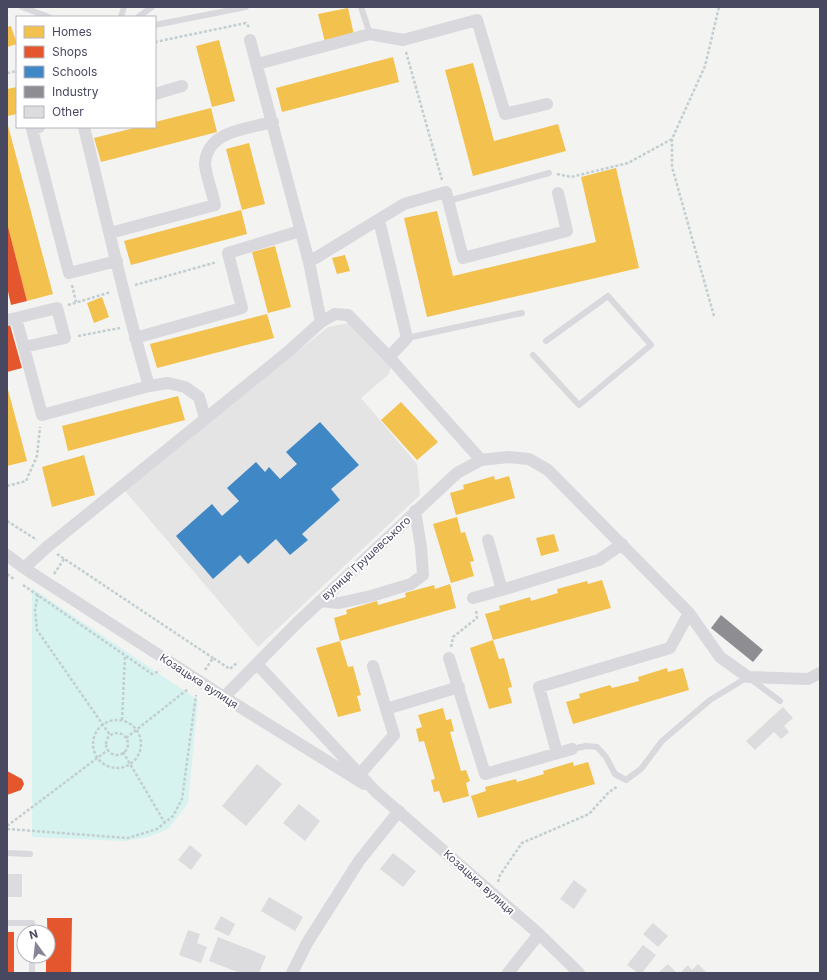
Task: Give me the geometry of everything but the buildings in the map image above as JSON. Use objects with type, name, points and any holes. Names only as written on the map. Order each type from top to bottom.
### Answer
[{"type":"street","points":[[257,64],[370,34],[403,40],[477,20],[505,114],[548,104]]},
{"type":"street","points":[[250,34],[309,262],[321,322]]},
{"type":"street","points":[[156,94],[182,86]]},
{"type":"street","points":[[110,233],[215,205],[205,164],[211,144],[224,134],[273,122]]},
{"type":"street","points":[[36,128],[32,129],[69,273],[117,261]]},
{"type":"street","points":[[84,128],[117,261],[131,326],[149,386]]},
{"type":"street","points":[[309,262],[404,204],[447,197],[463,258],[567,231],[558,193]]},
{"type":"street","points":[[379,220],[407,338],[389,357]]},
{"type":"street","points":[[135,338],[242,308],[228,252],[300,231]]},
{"type":"street","points":[[24,347],[65,338],[57,308],[12,319],[24,347],[42,414],[149,386],[168,383],[185,387],[198,397],[205,418]]},
{"type":"street","points":[[24,568],[47,547],[125,483],[290,351],[321,322],[335,314],[348,315],[389,357],[481,460],[508,457],[529,459],[548,470],[689,613],[720,657],[748,677],[808,679],[820,673]]},
{"type":"street","name":"вулиця Грушевського","points":[[224,697],[320,601],[457,473],[481,460]]},
{"type":"street","points":[[320,601],[339,603],[371,596],[410,584],[423,575],[416,511]]},
{"type":"street","points":[[488,540],[502,590]]},
{"type":"street","points":[[473,598],[599,560],[622,544]]},
{"type":"street","name":"Козацька вулиця","points":[[7,555],[24,568],[224,697],[376,792],[539,934],[579,973]]},
{"type":"street","points":[[557,753],[539,687],[670,648],[689,613]]},
{"type":"street","points":[[450,658],[485,774],[572,749]]},
{"type":"street","name":"Козацька вулиця","points":[[257,664],[376,792]]},
{"type":"street","points":[[360,774],[394,735],[373,666]]},
{"type":"street","points":[[386,709],[459,687]]},
{"type":"street","points":[[292,973],[308,943],[359,861],[399,811]]},
{"type":"street","points":[[508,973],[539,934]]},
{"type":"lane","points":[[22,7],[46,16]]},
{"type":"lane","points":[[139,16],[152,7]]},
{"type":"lane","points":[[156,25],[246,7]]},
{"type":"lane","points":[[361,7],[370,34]]},
{"type":"lane","points":[[447,197],[548,173]]},
{"type":"lane","points":[[533,355],[579,405],[651,345],[608,296],[546,341]]},
{"type":"lane","points":[[407,338],[522,313]]},
{"type":"lane","points":[[572,749],[586,746],[596,748],[606,757],[615,774],[626,780],[641,769],[662,741],[710,700],[748,677],[780,701]]},
{"type":"lane","points":[[7,853],[30,854]]},
{"type":"lane","points":[[7,923],[32,924]]},
{"type":"path","points":[[714,316],[672,167],[672,139],[705,66],[719,7]]},
{"type":"path","points":[[156,42],[246,23],[250,34]]},
{"type":"path","points":[[403,40],[447,197]]},
{"type":"path","points":[[548,173],[571,177],[628,163],[672,139]]},
{"type":"path","points":[[57,308],[229,258]]},
{"type":"path","points":[[65,338],[131,326]]},
{"type":"path","points":[[7,486],[26,481],[37,456],[42,414]]},
{"type":"path","points":[[7,520],[213,658]]},
{"type":"path","points":[[47,583],[38,595],[35,610],[37,630],[104,723],[110,735]]},
{"type":"path","points":[[38,595],[152,674],[164,669]]},
{"type":"path","points":[[450,658],[453,637],[477,618],[473,598]]},
{"type":"path","points":[[122,720],[125,655]]},
{"type":"path","points":[[126,738],[198,680]]},
{"type":"path","points":[[7,830],[128,838],[157,829],[165,823],[173,816],[182,799],[197,695],[182,684]]},
{"type":"path","points":[[112,720],[122,720],[131,724],[136,730],[140,738],[141,745],[136,757],[130,764],[120,767],[108,766],[98,758],[93,746],[93,740],[99,728],[104,723],[112,720]]},
{"type":"path","points":[[117,733],[126,738],[127,746],[123,752],[114,754],[108,750],[106,741],[110,735],[117,733]]},
{"type":"path","points":[[7,826],[108,750]]},
{"type":"path","points":[[123,752],[165,823]]},
{"type":"path","points":[[493,894],[500,875],[522,843],[589,814],[609,792],[626,780]]},
{"type":"shaded area","points":[[354,322],[391,366],[389,374],[361,398],[417,464],[420,495],[258,647],[125,491],[328,327]]},
{"type":"shaded area","points":[[32,588],[198,700],[188,803],[168,829],[148,837],[124,841],[32,837]]}]
